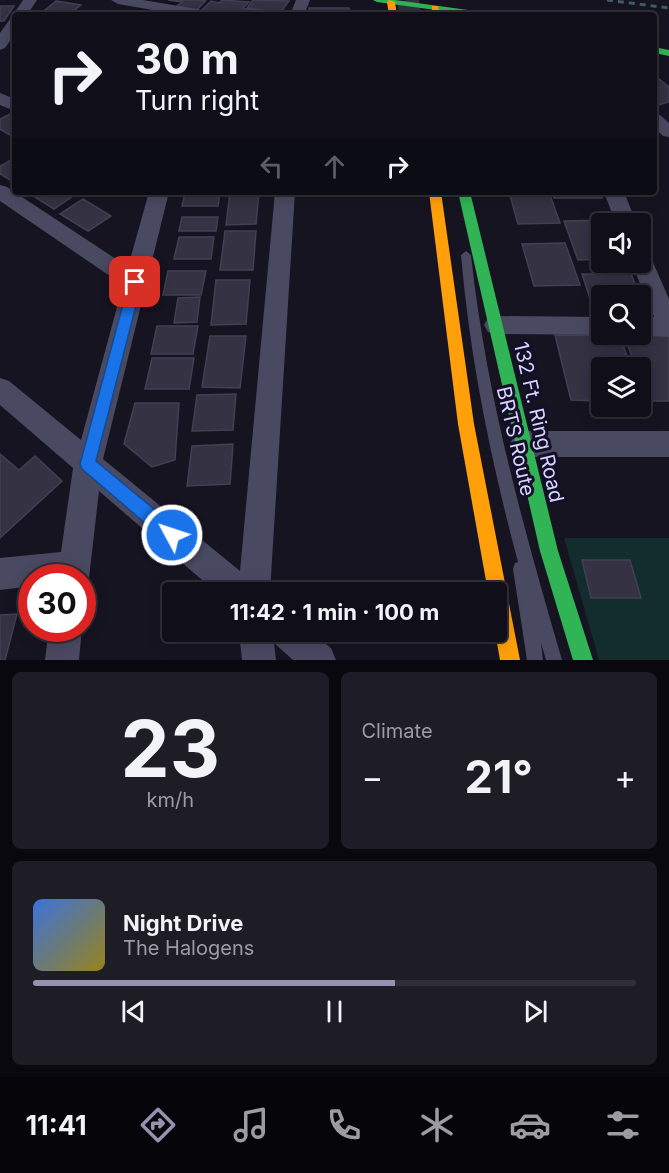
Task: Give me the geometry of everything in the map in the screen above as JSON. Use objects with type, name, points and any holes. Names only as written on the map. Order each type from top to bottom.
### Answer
[{"type":"main road","points":[[387,6],[436,11]]},
{"type":"main road","points":[[436,195],[442,257],[466,424],[510,660]]},
{"type":"main road","name":"132 Ft. Ring Road","points":[[463,195],[549,551],[583,660]]},
{"type":"street","points":[[118,0],[190,12]]},
{"type":"street","points":[[0,45],[12,29]]},
{"type":"street","points":[[657,122],[669,132]]},
{"type":"street","points":[[0,192],[135,282]]},
{"type":"street","points":[[75,564],[88,464],[158,195]]},
{"type":"street","points":[[255,582],[285,195]]},
{"type":"street","points":[[615,195],[623,213]]},
{"type":"street","points":[[647,273],[669,327],[651,327]]},
{"type":"street","points":[[496,325],[591,326]]},
{"type":"street","points":[[0,389],[228,582]]},
{"type":"street","points":[[524,444],[669,444]]},
{"type":"street","points":[[0,574],[18,574]]},
{"type":"street","points":[[62,660],[64,642]]},
{"type":"street","points":[[257,642],[259,660]]},
{"type":"street","points":[[298,642],[319,660]]},
{"type":"lane","name":"BRTS Route","points":[[437,195],[469,297]]},
{"type":"lane","name":"BRTS Route","points":[[462,195],[469,297],[482,374],[515,523]]},
{"type":"lane","points":[[515,523],[535,660]]},
{"type":"lane","points":[[515,523],[554,660]]},
{"type":"green space","points":[[564,538],[669,538],[669,660],[599,660]]},
{"type":"building","points":[[168,0],[206,0],[197,10],[177,6],[182,2]]},
{"type":"building","points":[[222,0],[249,2],[243,8],[254,10],[252,12],[214,12],[202,10],[211,1],[219,3]]},
{"type":"building","points":[[253,0],[289,1],[281,12],[260,12],[262,10],[247,8]]},
{"type":"building","points":[[56,1],[81,5],[72,12],[45,10]]},
{"type":"building","points":[[0,6],[14,6],[4,21],[0,21]]},
{"type":"building","points":[[309,8],[349,8],[349,12],[309,12]]},
{"type":"building","points":[[657,80],[669,87],[669,102],[657,105]]},
{"type":"building","points":[[12,113],[12,136],[0,129],[0,119]]},
{"type":"building","points":[[12,160],[12,181],[0,174],[0,166]]},
{"type":"building","points":[[32,195],[75,195],[54,209]]},
{"type":"building","points":[[185,195],[220,195],[218,206],[182,206]]},
{"type":"building","points":[[230,195],[259,195],[256,224],[226,225]]},
{"type":"building","points":[[510,195],[550,195],[560,223],[518,224]]},
{"type":"building","points":[[553,195],[601,195],[602,198],[554,198]]},
{"type":"building","points":[[83,199],[111,216],[88,231],[60,214]]},
{"type":"building","points":[[182,217],[218,217],[216,231],[179,231]]},
{"type":"building","points":[[591,220],[591,259],[578,260],[564,221]]},
{"type":"building","points":[[225,231],[256,231],[253,270],[220,270]]},
{"type":"building","points":[[179,237],[214,237],[211,259],[174,259]]},
{"type":"building","points":[[565,243],[580,285],[534,286],[522,244]]},
{"type":"building","points":[[168,271],[206,271],[201,295],[163,295]]},
{"type":"building","points":[[582,274],[631,274],[636,285],[591,285],[591,302]]},
{"type":"building","points":[[216,280],[250,280],[246,324],[211,325]]},
{"type":"building","points":[[200,297],[197,322],[174,323],[178,298]]},
{"type":"building","points":[[157,326],[198,326],[193,354],[151,354]]},
{"type":"building","points":[[555,335],[591,336],[591,345],[623,345],[627,357],[591,357],[591,401],[571,400]]},
{"type":"building","points":[[210,336],[246,336],[240,388],[202,387]]},
{"type":"building","points":[[651,336],[669,336],[669,401],[651,401],[651,357],[632,357],[628,345],[651,345]]},
{"type":"building","points":[[152,358],[194,358],[189,389],[145,389]]},
{"type":"building","points":[[236,394],[233,430],[192,431],[197,395]]},
{"type":"building","points":[[135,403],[179,403],[175,460],[152,467],[124,444]]},
{"type":"building","points":[[233,444],[230,484],[187,486],[192,446]]},
{"type":"building","points":[[0,454],[19,470],[35,456],[62,481],[0,538]]},
{"type":"building","points":[[582,560],[630,560],[641,598],[591,598]]},
{"type":"building","points":[[17,614],[5,660],[0,660],[0,615]]},
{"type":"tunnel","points":[[408,0],[410,12]]},
{"type":"railway","points":[[607,0],[669,8]]},
{"type":"traffic: fast","points":[[377,0],[467,12]]},
{"type":"traffic: fast","points":[[657,51],[669,53]]},
{"type":"traffic: fast","points":[[465,195],[549,551],[583,660]]},
{"type":"traffic: slow","points":[[391,2],[393,12]]},
{"type":"traffic: slow","points":[[435,8],[436,12]]},
{"type":"traffic: slow","points":[[435,195],[466,424],[510,660]]},
{"type":"route","points":[[135,282],[88,464],[172,535]]}]
